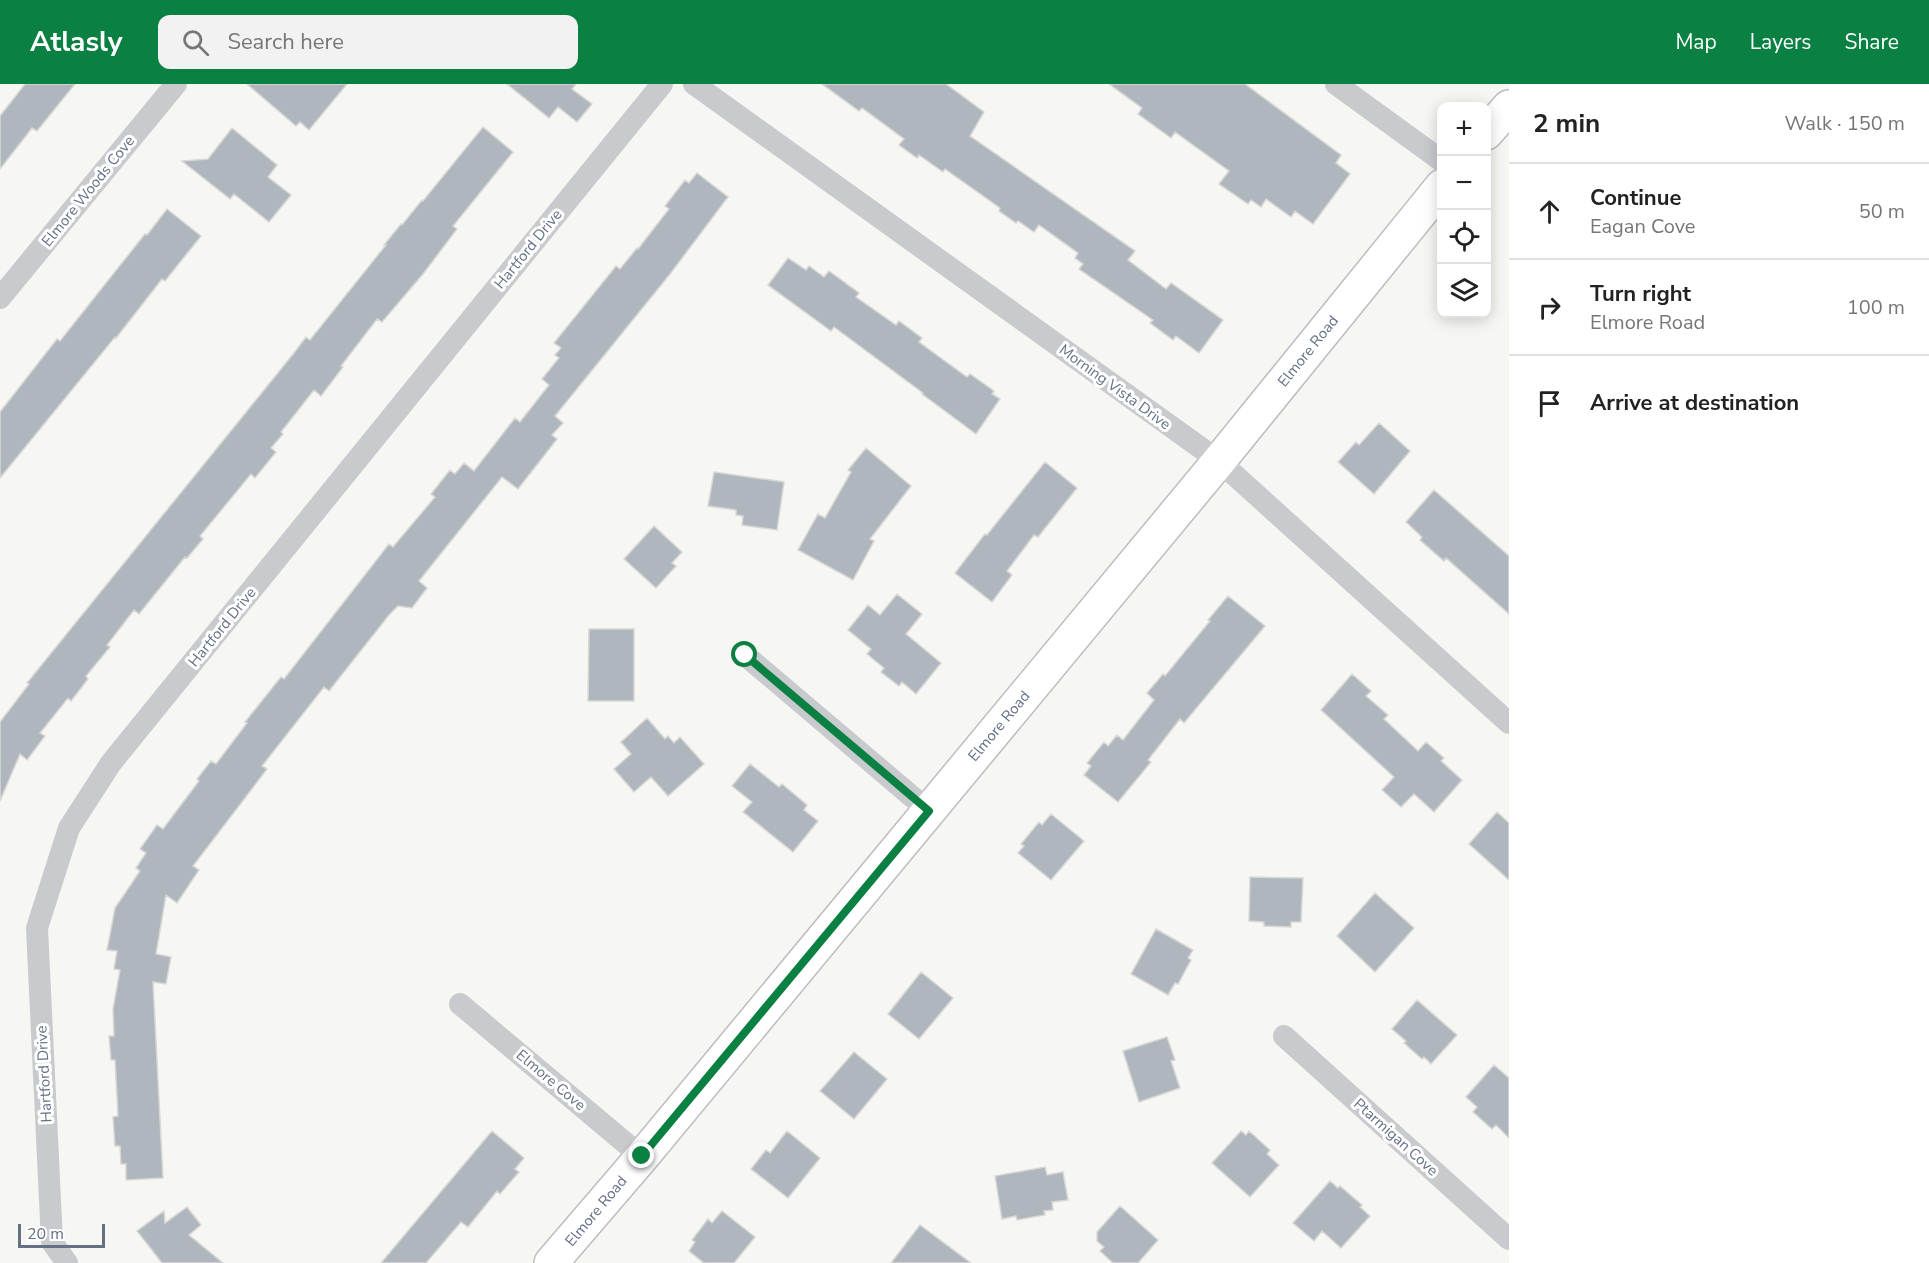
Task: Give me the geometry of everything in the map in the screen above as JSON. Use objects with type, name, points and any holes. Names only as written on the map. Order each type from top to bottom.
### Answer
[{"type":"street","name":"Elmore Woods Cove","points":[[0,298],[176,84]]},
{"type":"street","name":"Hartford Drive","points":[[67,1263],[52,1242],[37,928],[69,828],[111,763],[662,84]]},
{"type":"street","name":"Morning Vista Drive","points":[[694,84],[1219,461],[1509,723]]},
{"type":"street","points":[[1336,84],[1437,157]]},
{"type":"street","points":[[1491,127],[1509,107]]},
{"type":"street","name":"Elmore Road","points":[[551,1263],[1219,461],[1437,192]]},
{"type":"street","points":[[745,655],[929,811]]},
{"type":"street","name":"Elmore Cove","points":[[460,1004],[642,1156]]},
{"type":"street","name":"Ptarmigan Cove","points":[[1284,1036],[1509,1239]]},
{"type":"building","points":[[25,84],[75,84],[37,131],[32,128],[0,169],[0,116]]},
{"type":"building","points":[[247,84],[347,84],[309,130],[300,122],[296,126]]},
{"type":"building","points":[[507,84],[576,84],[572,89],[592,104],[577,122],[558,107],[549,118]]},
{"type":"building","points":[[822,84],[946,84],[984,112],[970,136],[1135,251],[1128,260],[1166,289],[1171,283],[1223,320],[1199,353],[1176,336],[1173,340],[1150,323],[1153,320],[1079,269],[1083,264],[1075,258],[1078,253],[1039,225],[1034,232],[1018,221],[1016,223],[999,211],[1000,208],[945,169],[943,172],[919,155],[917,158],[899,145],[904,139],[862,108],[859,111]]},
{"type":"building","points":[[1109,84],[1245,84],[1341,155],[1336,163],[1350,174],[1313,224],[1295,211],[1291,217],[1266,199],[1261,207],[1251,200],[1248,204],[1219,184],[1229,171],[1175,132],[1171,138],[1138,114],[1142,108]]},
{"type":"building","points":[[483,127],[513,152],[453,226],[457,229],[423,274],[382,322],[377,319],[321,396],[314,390],[281,432],[283,434],[271,448],[276,452],[255,478],[251,474],[200,536],[203,539],[187,558],[185,557],[139,614],[134,610],[107,645],[110,647],[86,676],[88,679],[71,701],[68,698],[40,733],[45,736],[27,760],[20,754],[0,801],[0,722],[29,684],[27,683],[306,337],[310,340],[401,224],[423,201]]},
{"type":"building","points":[[232,128],[277,165],[268,177],[291,195],[269,222],[234,194],[230,199],[182,161],[208,159]]},
{"type":"building","points":[[697,173],[728,197],[670,274],[555,416],[563,423],[552,435],[557,439],[518,489],[502,477],[419,581],[427,588],[412,608],[398,606],[389,615],[329,691],[324,687],[262,766],[267,769],[193,866],[199,870],[177,903],[166,895],[156,954],[171,957],[166,984],[153,982],[163,1178],[126,1180],[126,1164],[121,1164],[120,1146],[115,1146],[113,1117],[118,1116],[115,1060],[111,1060],[109,1036],[114,1036],[113,1009],[120,970],[114,969],[117,951],[107,950],[115,908],[140,871],[136,868],[146,853],[140,849],[157,825],[163,829],[211,761],[216,764],[247,723],[245,722],[281,677],[284,679],[389,544],[393,547],[435,497],[431,494],[450,470],[455,474],[464,463],[474,471],[515,418],[520,422],[549,385],[542,379],[559,358],[555,355],[561,348],[554,343],[616,266],[620,269],[638,249],[669,209],[665,206],[685,180],[689,183]]},
{"type":"building","points":[[167,209],[201,236],[165,281],[162,279],[0,478],[0,412],[57,339],[60,341]]},
{"type":"building","points":[[788,258],[806,270],[809,266],[824,277],[829,271],[859,293],[856,297],[896,325],[899,321],[922,338],[919,342],[967,377],[970,374],[994,391],[992,394],[1000,399],[976,434],[834,327],[831,331],[768,285]]},
{"type":"building","points":[[1379,423],[1410,451],[1374,494],[1338,462],[1356,442],[1359,445]]},
{"type":"building","points":[[866,448],[911,486],[870,539],[874,541],[853,580],[798,550],[818,514],[825,518],[851,472],[848,470]]},
{"type":"building","points":[[1045,462],[1077,488],[1038,537],[1034,535],[1007,571],[1012,575],[992,602],[955,573]]},
{"type":"building","points":[[714,472],[784,482],[777,530],[742,525],[743,516],[736,515],[736,510],[708,506]]},
{"type":"building","points":[[1434,490],[1509,556],[1509,614],[1446,558],[1444,561],[1420,540],[1422,537],[1406,522]]},
{"type":"building","points":[[654,526],[682,552],[672,563],[676,566],[656,588],[624,559]]},
{"type":"building","points":[[897,594],[922,614],[906,634],[941,663],[916,694],[902,682],[899,686],[881,672],[884,668],[867,654],[871,649],[848,630],[868,605],[880,615]]},
{"type":"building","points":[[1228,596],[1265,626],[1184,723],[1180,719],[1148,760],[1151,762],[1118,802],[1084,775],[1091,766],[1087,763],[1104,742],[1108,746],[1117,735],[1123,740],[1154,700],[1147,693],[1163,674],[1165,676]]},
{"type":"building","points":[[589,629],[634,629],[634,701],[588,701]]},
{"type":"building","points":[[1352,674],[1371,691],[1366,696],[1388,715],[1384,719],[1418,751],[1426,742],[1444,758],[1441,761],[1462,780],[1434,812],[1414,794],[1401,807],[1382,790],[1394,777],[1321,710]]},
{"type":"building","points":[[647,718],[665,739],[668,736],[674,743],[680,737],[704,764],[668,796],[651,777],[634,792],[614,769],[631,754],[621,742]]},
{"type":"building","points":[[750,764],[779,787],[782,784],[807,805],[804,810],[818,821],[793,852],[743,812],[752,802],[732,786]]},
{"type":"building","points":[[1497,812],[1509,823],[1509,880],[1469,844]]},
{"type":"building","points":[[1051,814],[1084,841],[1051,880],[1018,853],[1024,846],[1021,844],[1039,822],[1042,825]]},
{"type":"building","points":[[1250,877],[1303,878],[1301,922],[1291,922],[1291,927],[1264,926],[1264,922],[1249,921]]},
{"type":"building","points":[[1375,893],[1414,928],[1375,972],[1337,936]]},
{"type":"building","points":[[1156,929],[1193,950],[1188,958],[1191,960],[1178,984],[1175,983],[1168,995],[1131,974]]},
{"type":"building","points":[[921,972],[953,998],[919,1039],[888,1014]]},
{"type":"building","points":[[1417,1000],[1457,1035],[1431,1064],[1404,1043],[1406,1041],[1392,1029]]},
{"type":"building","points":[[1167,1037],[1175,1060],[1171,1061],[1180,1088],[1139,1102],[1123,1051]]},
{"type":"building","points":[[854,1052],[887,1079],[854,1119],[820,1091]]},
{"type":"building","points":[[1494,1065],[1509,1078],[1509,1138],[1496,1125],[1492,1129],[1473,1112],[1477,1107],[1466,1097]]},
{"type":"building","points":[[492,1131],[524,1158],[515,1169],[519,1172],[500,1194],[497,1191],[468,1227],[461,1222],[426,1263],[381,1263]]},
{"type":"building","points":[[787,1131],[820,1158],[788,1198],[751,1169],[766,1150],[770,1153]]},
{"type":"building","points":[[1241,1131],[1246,1135],[1249,1131],[1270,1150],[1267,1154],[1279,1165],[1250,1197],[1212,1163]]},
{"type":"building","points":[[1045,1167],[1047,1175],[1063,1172],[1068,1200],[1052,1202],[1053,1210],[1044,1211],[1045,1215],[1017,1220],[1016,1216],[1002,1219],[995,1176]]},
{"type":"building","points":[[1330,1181],[1338,1188],[1340,1186],[1362,1205],[1360,1207],[1370,1216],[1341,1248],[1322,1231],[1314,1241],[1293,1223]]},
{"type":"building","points":[[1120,1206],[1158,1240],[1138,1263],[1113,1263],[1100,1251],[1104,1247],[1097,1241],[1097,1232]]},
{"type":"building","points":[[187,1207],[201,1225],[189,1235],[223,1263],[162,1263],[137,1231],[164,1211],[165,1223]]},
{"type":"building","points":[[722,1211],[755,1237],[734,1263],[704,1263],[689,1251],[695,1242],[692,1240],[708,1219],[712,1223]]},
{"type":"building","points":[[920,1225],[971,1263],[891,1263]]},
{"type":"route","points":[[642,1156],[929,811],[745,655]]}]
